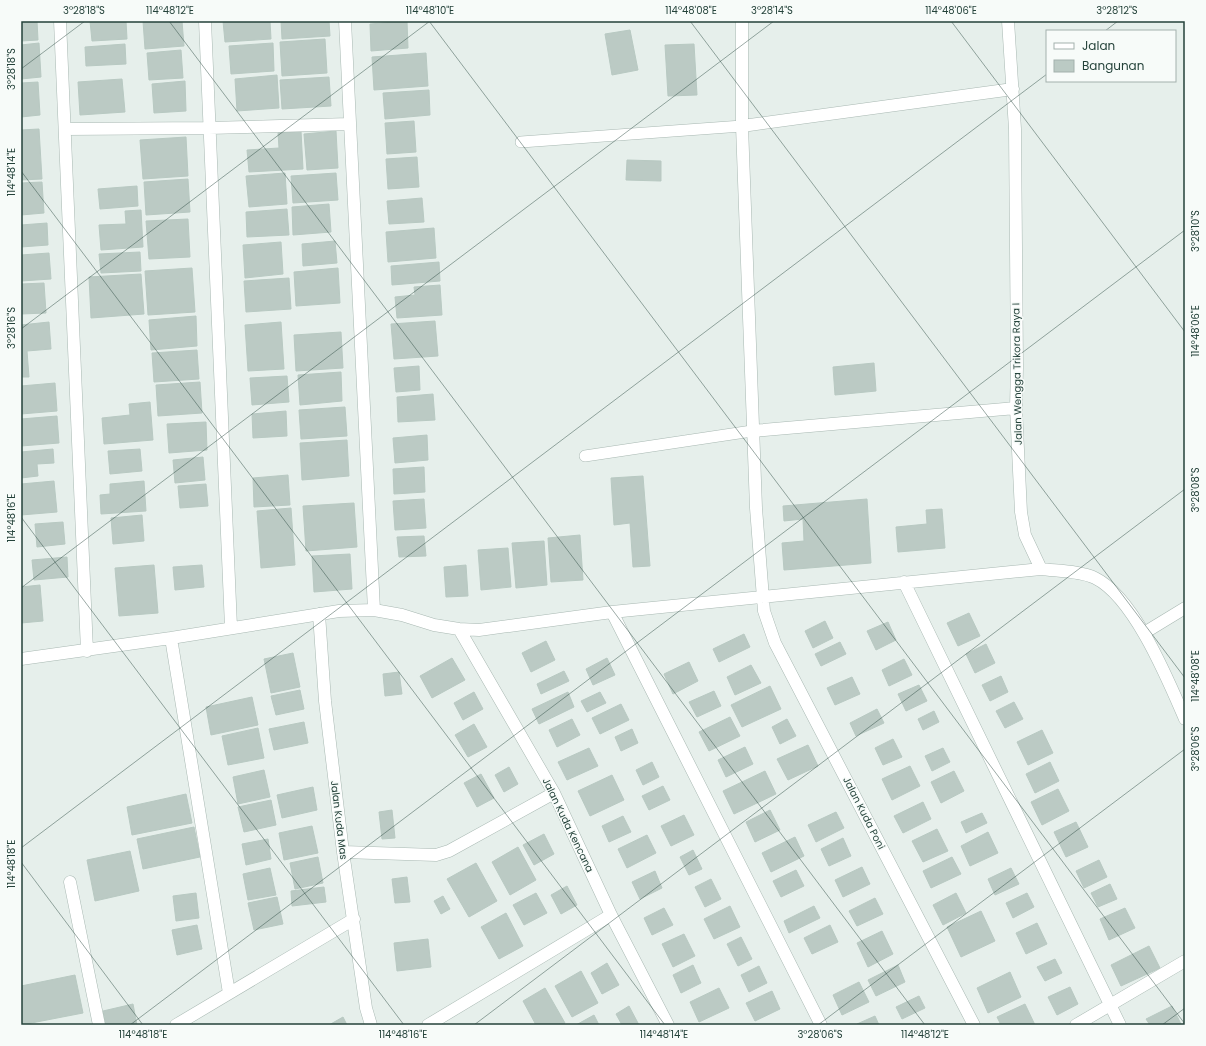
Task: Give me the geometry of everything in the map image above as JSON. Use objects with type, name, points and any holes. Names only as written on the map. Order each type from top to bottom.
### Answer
[{"type":"street","points":[[60,21],[87,650]]},
{"type":"street","points":[[205,21],[231,627]]},
{"type":"street","points":[[344,21],[374,610]]},
{"type":"street","name":"Jalan Kuda Poni","points":[[742,21],[742,126],[752,431],[764,611],[775,643],[974,1025]]},
{"type":"street","name":"Jalan Wengga Trikora Raya I","points":[[1008,21],[1013,89],[1017,235],[1016,408],[1021,512],[1025,535],[1041,570]]},
{"type":"street","points":[[742,126],[1013,89]]},
{"type":"street","points":[[65,129],[209,128],[349,124]]},
{"type":"street","points":[[752,431],[1016,408]]},
{"type":"street","points":[[21,659],[171,638],[339,610],[374,610],[402,615],[434,625],[459,629],[479,630],[612,612],[904,582],[1041,570],[1094,577],[1115,593],[1144,633],[1185,720]]},
{"type":"street","points":[[904,582],[1120,1025]]},
{"type":"street","points":[[1144,633],[1185,608]]},
{"type":"street","points":[[612,612],[821,1025]]},
{"type":"street","name":"Jalan Kuda Mas","points":[[319,614],[324,701],[343,852],[366,1008],[371,1025]]},
{"type":"street","name":"Jalan Kuda Kencana","points":[[459,629],[554,793],[611,915],[668,1025]]},
{"type":"street","points":[[171,638],[229,993]]},
{"type":"street","points":[[343,852],[436,855],[449,851],[554,793]]},
{"type":"street","points":[[70,882],[99,1025]]},
{"type":"street","points":[[428,1025],[611,915]]},
{"type":"street","points":[[176,1025],[354,919]]},
{"type":"street","points":[[1076,1025],[1185,961]]},
{"type":"lane","points":[[521,142],[742,126]]},
{"type":"lane","points":[[585,456],[752,431]]},
{"type":"building","points":[[21,21],[37,21],[38,40],[21,41]]},
{"type":"building","points":[[90,21],[126,21],[127,39],[92,41]]},
{"type":"building","points":[[143,21],[182,21],[184,46],[145,49]]},
{"type":"building","points":[[223,21],[270,21],[271,39],[225,42]]},
{"type":"building","points":[[281,21],[329,21],[330,36],[282,39]]},
{"type":"building","points":[[407,21],[408,48],[371,51],[370,24]]},
{"type":"building","points":[[630,30],[638,70],[612,75],[605,34]]},
{"type":"building","points":[[325,39],[327,73],[282,76],[280,42]]},
{"type":"building","points":[[39,43],[41,77],[21,79],[21,45]]},
{"type":"building","points":[[273,43],[274,71],[231,74],[229,46]]},
{"type":"building","points":[[125,44],[126,64],[86,66],[85,47]]},
{"type":"building","points":[[694,44],[697,95],[668,96],[665,45]]},
{"type":"building","points":[[181,50],[183,78],[149,80],[147,53]]},
{"type":"building","points":[[426,53],[428,86],[374,90],[372,57]]},
{"type":"building","points":[[277,75],[279,108],[237,111],[235,79]]},
{"type":"building","points":[[329,77],[331,106],[282,109],[280,80]]},
{"type":"building","points":[[122,79],[125,112],[80,115],[78,82]]},
{"type":"building","points":[[185,81],[186,111],[154,113],[152,84]]},
{"type":"building","points":[[38,82],[40,115],[21,117],[21,83]]},
{"type":"building","points":[[429,90],[430,115],[385,119],[383,93]]},
{"type":"building","points":[[414,121],[416,152],[387,154],[385,123]]},
{"type":"building","points":[[39,129],[42,179],[21,180],[21,130]]},
{"type":"building","points":[[301,131],[303,169],[249,172],[247,150],[279,148],[278,133]]},
{"type":"building","points":[[336,131],[338,168],[307,170],[304,134]]},
{"type":"building","points":[[186,137],[188,176],[143,179],[140,140]]},
{"type":"building","points":[[417,157],[419,187],[388,189],[386,159]]},
{"type":"building","points":[[627,160],[661,161],[661,181],[626,180]]},
{"type":"building","points":[[285,173],[287,204],[249,207],[246,176]]},
{"type":"building","points":[[336,173],[338,200],[293,203],[291,176]]},
{"type":"building","points":[[188,179],[190,212],[146,215],[144,182]]},
{"type":"building","points":[[42,182],[44,213],[21,215],[21,183]]},
{"type":"building","points":[[137,186],[138,206],[100,209],[98,189]]},
{"type":"building","points":[[422,198],[424,222],[389,224],[387,201]]},
{"type":"building","points":[[329,204],[331,232],[293,235],[292,207]]},
{"type":"building","points":[[287,209],[289,235],[247,237],[246,212]]},
{"type":"building","points":[[141,210],[143,247],[101,250],[99,225],[126,224],[125,211]]},
{"type":"building","points":[[188,219],[190,257],[149,259],[146,221]]},
{"type":"building","points":[[47,223],[48,245],[21,247],[21,225]]},
{"type":"building","points":[[434,228],[436,258],[388,262],[386,232]]},
{"type":"building","points":[[335,241],[337,263],[303,266],[302,244]]},
{"type":"building","points":[[281,242],[283,274],[245,278],[243,245]]},
{"type":"building","points":[[140,252],[141,271],[101,273],[99,254]]},
{"type":"building","points":[[49,253],[51,279],[21,281],[21,255]]},
{"type":"building","points":[[439,262],[440,281],[392,285],[391,266]]},
{"type":"building","points":[[192,268],[195,312],[148,315],[145,271]]},
{"type":"building","points":[[338,268],[340,303],[296,306],[294,272]]},
{"type":"building","points":[[141,274],[144,314],[91,318],[89,277]]},
{"type":"building","points":[[289,278],[291,309],[246,312],[244,281]]},
{"type":"building","points":[[44,283],[46,313],[21,314],[21,284]]},
{"type":"building","points":[[440,285],[442,315],[397,318],[395,297],[415,295],[414,287]]},
{"type":"building","points":[[196,316],[197,346],[151,350],[149,320]]},
{"type":"building","points":[[435,321],[438,356],[394,359],[391,324]]},
{"type":"building","points":[[49,322],[51,349],[27,351],[29,377],[21,377],[21,325]]},
{"type":"building","points":[[281,322],[284,369],[248,371],[245,325]]},
{"type":"building","points":[[341,332],[343,368],[296,371],[294,335]]},
{"type":"building","points":[[197,350],[199,379],[154,382],[152,353]]},
{"type":"building","points":[[874,363],[876,391],[835,395],[833,367]]},
{"type":"building","points":[[419,366],[420,390],[396,392],[394,368]]},
{"type":"building","points":[[341,372],[342,401],[300,405],[298,375]]},
{"type":"building","points":[[287,376],[289,402],[252,405],[250,378]]},
{"type":"building","points":[[200,382],[202,413],[158,416],[156,385]]},
{"type":"building","points":[[55,383],[57,411],[21,414],[21,386]]},
{"type":"building","points":[[433,394],[435,420],[398,422],[397,397]]},
{"type":"building","points":[[150,402],[153,440],[104,444],[102,418],[130,415],[129,404]]},
{"type":"building","points":[[345,407],[347,436],[301,439],[299,410]]},
{"type":"building","points":[[286,411],[287,436],[253,438],[252,414]]},
{"type":"building","points":[[57,416],[59,443],[21,446],[21,419]]},
{"type":"building","points":[[206,422],[207,450],[169,453],[167,424]]},
{"type":"building","points":[[427,435],[428,460],[395,463],[393,438]]},
{"type":"building","points":[[347,440],[349,476],[302,480],[300,443]]},
{"type":"building","points":[[53,449],[54,463],[37,464],[38,476],[21,478],[21,452]]},
{"type":"building","points":[[140,449],[142,471],[110,474],[108,451]]},
{"type":"building","points":[[203,457],[205,480],[175,483],[173,460]]},
{"type":"building","points":[[424,467],[425,492],[394,494],[393,469]]},
{"type":"building","points":[[288,475],[290,505],[254,507],[253,478]]},
{"type":"building","points":[[643,476],[650,566],[633,567],[630,523],[614,525],[611,478]]},
{"type":"building","points":[[54,481],[57,512],[21,515],[21,484]]},
{"type":"building","points":[[144,481],[146,511],[101,514],[100,495],[110,494],[110,484]]},
{"type":"building","points":[[206,484],[208,506],[180,508],[178,486]]},
{"type":"building","points":[[424,499],[426,528],[395,530],[393,501]]},
{"type":"building","points":[[867,499],[871,563],[784,570],[782,543],[804,541],[803,519],[784,521],[783,506]]},
{"type":"building","points":[[354,503],[357,547],[306,551],[303,506]]},
{"type":"building","points":[[291,508],[295,565],[261,568],[257,511]]},
{"type":"building","points":[[942,509],[945,548],[898,552],[896,527],[927,524],[926,510]]},
{"type":"building","points":[[142,515],[144,541],[113,544],[111,518]]},
{"type":"building","points":[[63,522],[65,544],[37,547],[35,524]]},
{"type":"building","points":[[580,535],[583,580],[551,582],[548,538]]},
{"type":"building","points":[[424,536],[426,556],[399,557],[397,537]]},
{"type":"building","points":[[544,541],[547,585],[516,588],[512,543]]},
{"type":"building","points":[[508,548],[511,587],[481,590],[478,550]]},
{"type":"building","points":[[350,554],[352,589],[314,592],[312,556]]},
{"type":"building","points":[[67,557],[68,577],[34,580],[32,560]]},
{"type":"building","points":[[154,565],[158,613],[119,616],[115,568]]},
{"type":"building","points":[[202,565],[204,587],[175,590],[173,567]]},
{"type":"building","points":[[466,565],[468,596],[446,597],[444,567]]},
{"type":"building","points":[[40,585],[43,621],[21,623],[21,587]]},
{"type":"building","points":[[969,613],[980,636],[958,646],[947,623]]},
{"type":"building","points":[[825,621],[833,638],[813,648],[805,631]]},
{"type":"building","points":[[888,622],[896,640],[876,650],[867,631]]},
{"type":"building","points":[[744,634],[750,647],[719,662],[713,649]]},
{"type":"building","points":[[546,641],[555,660],[531,672],[522,653]]},
{"type":"building","points":[[840,642],[846,654],[821,666],[815,654]]},
{"type":"building","points":[[986,644],[995,663],[975,673],[966,654]]},
{"type":"building","points":[[293,653],[300,687],[271,693],[264,659]]},
{"type":"building","points":[[452,658],[465,680],[432,698],[420,676]]},
{"type":"building","points":[[607,658],[615,675],[593,685],[586,669]]},
{"type":"building","points":[[904,659],[912,675],[889,686],[882,670]]},
{"type":"building","points":[[689,662],[698,681],[673,694],[664,674]]},
{"type":"building","points":[[751,665],[761,683],[735,695],[727,677]]},
{"type":"building","points":[[564,671],[569,681],[541,694],[537,684]]},
{"type":"building","points":[[399,672],[402,694],[385,696],[383,674]]},
{"type":"building","points":[[1001,676],[1008,692],[990,701],[982,685]]},
{"type":"building","points":[[852,677],[860,694],[835,705],[827,688]]},
{"type":"building","points":[[919,685],[927,701],[906,711],[898,694]]},
{"type":"building","points":[[770,686],[781,709],[742,727],[731,705]]},
{"type":"building","points":[[300,690],[304,709],[276,715],[271,696]]},
{"type":"building","points":[[714,691],[721,706],[697,717],[689,702]]},
{"type":"building","points":[[474,692],[483,709],[463,720],[454,703]]},
{"type":"building","points":[[568,692],[574,707],[539,724],[532,709]]},
{"type":"building","points":[[600,692],[606,703],[587,712],[581,701]]},
{"type":"building","points":[[252,697],[258,725],[211,735],[206,707]]},
{"type":"building","points":[[1014,702],[1023,719],[1005,728],[996,711]]},
{"type":"building","points":[[621,704],[629,720],[600,734],[592,718]]},
{"type":"building","points":[[877,709],[884,723],[856,736],[850,723]]},
{"type":"building","points":[[934,711],[939,722],[923,730],[918,719]]},
{"type":"building","points":[[730,717],[740,736],[709,751],[699,732]]},
{"type":"building","points":[[572,719],[580,735],[557,747],[549,730]]},
{"type":"building","points":[[787,719],[796,736],[780,744],[772,727]]},
{"type":"building","points":[[304,722],[308,743],[274,750],[269,729]]},
{"type":"building","points":[[474,724],[487,747],[468,757],[455,735]]},
{"type":"building","points":[[258,728],[264,758],[228,765],[222,736]]},
{"type":"building","points":[[632,729],[638,743],[621,751],[615,737]]},
{"type":"building","points":[[1042,730],[1053,753],[1028,765],[1017,742]]},
{"type":"building","points":[[893,739],[902,757],[883,765],[875,748]]},
{"type":"building","points":[[808,745],[818,766],[788,780],[777,759]]},
{"type":"building","points":[[745,747],[753,764],[726,777],[718,760]]},
{"type":"building","points":[[589,748],[598,766],[567,780],[558,762]]},
{"type":"building","points":[[943,748],[950,762],[932,771],[925,756]]},
{"type":"building","points":[[652,762],[659,777],[643,785],[636,770]]},
{"type":"building","points":[[1050,762],[1059,781],[1035,793],[1026,774]]},
{"type":"building","points":[[910,766],[920,786],[892,800],[882,779]]},
{"type":"building","points":[[509,767],[518,784],[504,792],[495,775]]},
{"type":"building","points":[[264,770],[270,797],[238,804],[233,777]]},
{"type":"building","points":[[765,771],[776,794],[734,814],[723,791]]},
{"type":"building","points":[[954,771],[964,791],[941,803],[931,782]]},
{"type":"building","points":[[481,774],[494,798],[477,807],[464,783]]},
{"type":"building","points":[[612,775],[624,800],[590,816],[578,791]]},
{"type":"building","points":[[663,786],[670,800],[649,810],[642,796]]},
{"type":"building","points":[[313,787],[317,810],[282,818],[277,795]]},
{"type":"building","points":[[1058,789],[1069,811],[1042,825],[1031,802]]},
{"type":"building","points":[[186,794],[192,823],[132,835],[127,807]]},
{"type":"building","points":[[271,800],[276,825],[244,832],[238,807]]},
{"type":"building","points":[[923,802],[931,819],[903,833],[894,816]]},
{"type":"building","points":[[392,810],[395,838],[382,839],[379,812]]},
{"type":"building","points":[[770,810],[780,830],[755,842],[746,822]]},
{"type":"building","points":[[836,812],[844,828],[816,842],[808,825]]},
{"type":"building","points":[[982,813],[987,823],[966,833],[961,822]]},
{"type":"building","points":[[684,815],[694,835],[671,846],[661,826]]},
{"type":"building","points":[[623,816],[631,832],[609,842],[602,826]]},
{"type":"building","points":[[1076,822],[1088,847],[1066,857],[1054,832]]},
{"type":"building","points":[[312,826],[318,853],[284,860],[279,833]]},
{"type":"building","points":[[194,827],[200,857],[143,869],[137,839]]},
{"type":"building","points":[[937,829],[948,851],[923,862],[912,841]]},
{"type":"building","points":[[988,832],[998,853],[970,866],[961,846]]},
{"type":"building","points":[[544,834],[554,854],[534,865],[523,845]]},
{"type":"building","points":[[647,835],[656,853],[627,868],[618,849]]},
{"type":"building","points":[[795,837],[804,856],[771,872],[762,853]]},
{"type":"building","points":[[843,838],[851,856],[829,866],[821,849]]},
{"type":"building","points":[[268,839],[271,859],[246,865],[242,844]]},
{"type":"building","points":[[518,847],[536,880],[510,895],[492,862]]},
{"type":"building","points":[[693,850],[702,869],[689,875],[680,857]]},
{"type":"building","points":[[130,851],[139,891],[95,901],[87,860]]},
{"type":"building","points":[[318,857],[323,883],[295,889],[290,863]]},
{"type":"building","points":[[952,857],[961,874],[931,888],[923,871]]},
{"type":"building","points":[[1099,860],[1107,877],[1084,888],[1076,871]]},
{"type":"building","points":[[476,863],[497,901],[469,917],[447,879]]},
{"type":"building","points":[[862,867],[870,884],[843,897],[835,880]]},
{"type":"building","points":[[270,868],[276,895],[248,900],[243,874]]},
{"type":"building","points":[[1011,868],[1019,884],[995,895],[988,879]]},
{"type":"building","points":[[796,870],[804,886],[781,897],[773,881]]},
{"type":"building","points":[[655,871],[662,888],[640,899],[632,882]]},
{"type":"building","points":[[407,877],[410,902],[395,903],[392,879]]},
{"type":"building","points":[[711,879],[721,899],[705,907],[695,887]]},
{"type":"building","points":[[1110,884],[1117,899],[1098,907],[1091,893]]},
{"type":"building","points":[[567,886],[577,905],[561,914],[551,895]]},
{"type":"building","points":[[324,887],[326,902],[292,906],[291,891]]},
{"type":"building","points":[[196,893],[199,918],[176,921],[173,896]]},
{"type":"building","points":[[536,893],[547,913],[524,925],[513,905]]},
{"type":"building","points":[[956,893],[966,913],[943,925],[933,905]]},
{"type":"building","points":[[1027,893],[1034,907],[1013,918],[1006,903]]},
{"type":"building","points":[[443,896],[450,909],[441,914],[434,901]]},
{"type":"building","points":[[277,897],[283,924],[254,930],[248,903]]},
{"type":"building","points":[[875,898],[883,914],[857,926],[849,911]]},
{"type":"building","points":[[730,906],[740,927],[714,939],[704,919]]},
{"type":"building","points":[[814,906],[820,918],[789,933],[784,921]]},
{"type":"building","points":[[664,908],[673,925],[652,935],[644,918]]},
{"type":"building","points":[[1125,908],[1135,928],[1109,940],[1100,919]]},
{"type":"building","points":[[981,911],[995,941],[961,957],[947,927]]},
{"type":"building","points":[[506,913],[523,946],[499,959],[481,927]]},
{"type":"building","points":[[1037,923],[1047,944],[1026,954],[1016,933]]},
{"type":"building","points":[[197,925],[202,949],[177,955],[172,930]]},
{"type":"building","points":[[830,925],[838,942],[812,954],[804,938]]},
{"type":"building","points":[[882,931],[893,954],[868,967],[857,943]]},
{"type":"building","points":[[684,934],[695,956],[673,967],[662,944]]},
{"type":"building","points":[[741,937],[752,959],[738,966],[727,944]]},
{"type":"building","points":[[428,939],[431,967],[397,971],[394,943]]},
{"type":"building","points":[[1149,946],[1160,968],[1121,986],[1111,965]]},
{"type":"building","points":[[1055,959],[1062,973],[1045,981],[1037,967]]},
{"type":"building","points":[[607,963],[619,985],[602,994],[591,973]]},
{"type":"building","points":[[693,965],[701,983],[681,993],[673,975]]},
{"type":"building","points":[[898,965],[905,982],[876,996],[868,980]]},
{"type":"building","points":[[759,966],[767,983],[749,992],[741,975]]},
{"type":"building","points":[[581,971],[598,1003],[572,1017],[555,986]]},
{"type":"building","points":[[1010,972],[1021,997],[988,1013],[977,988]]},
{"type":"building","points":[[75,975],[83,1013],[21,1025],[21,986]]},
{"type":"building","points":[[859,982],[869,1002],[842,1015],[833,995]]},
{"type":"building","points":[[1070,987],[1078,1004],[1057,1015],[1048,997]]},
{"type":"building","points":[[545,988],[565,1023],[561,1025],[536,1025],[523,1001]]},
{"type":"building","points":[[719,988],[729,1008],[699,1022],[690,1002]]},
{"type":"building","points":[[772,991],[780,1009],[755,1021],[746,1003]]},
{"type":"building","points":[[919,996],[925,1008],[902,1019],[896,1007]]},
{"type":"building","points":[[133,1004],[137,1025],[106,1025],[103,1011]]},
{"type":"building","points":[[1025,1004],[1035,1025],[1001,1025],[997,1017]]},
{"type":"building","points":[[629,1006],[639,1025],[622,1025],[616,1014]]},
{"type":"building","points":[[1172,1006],[1181,1024],[1150,1025],[1146,1019]]},
{"type":"building","points":[[594,1015],[599,1025],[576,1025]]},
{"type":"building","points":[[875,1016],[879,1025],[857,1025],[857,1024]]},
{"type":"building","points":[[343,1017],[347,1025],[329,1025]]}]
